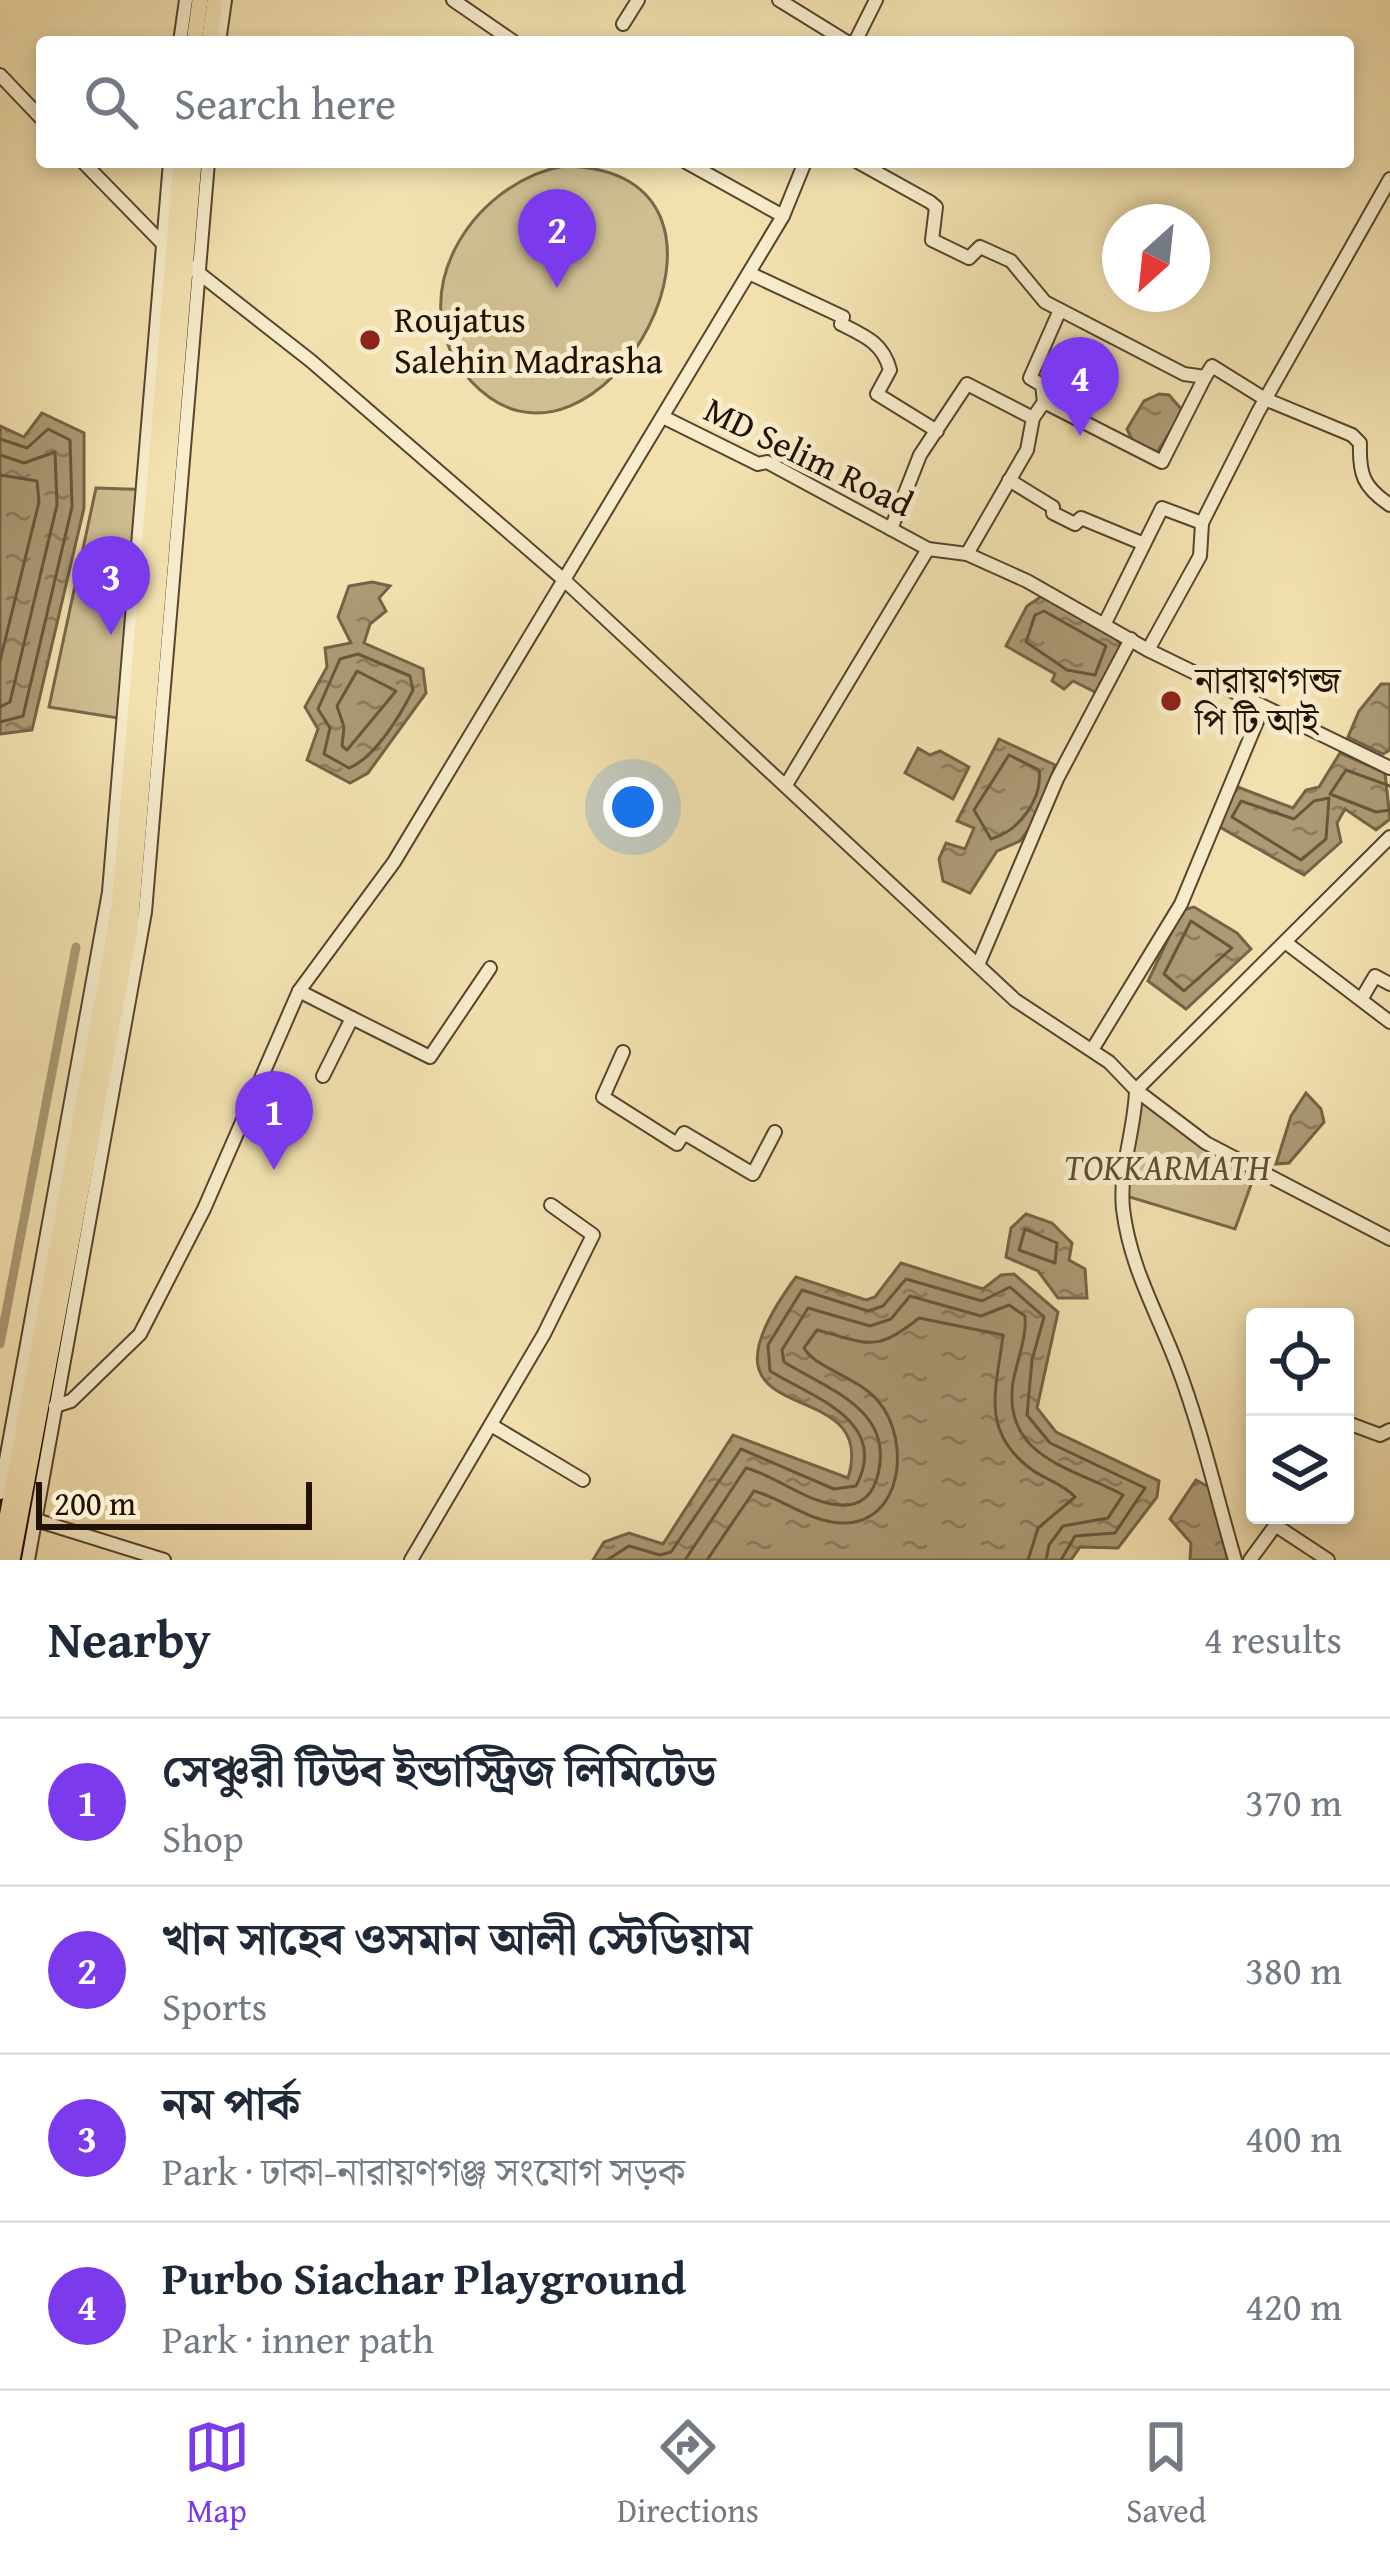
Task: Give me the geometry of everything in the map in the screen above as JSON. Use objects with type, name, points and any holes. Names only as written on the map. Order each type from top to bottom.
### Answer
[{"type":"main road","points":[[195,36],[200,0]]},
{"type":"main road","points":[[210,36],[215,0]]},
{"type":"main road","points":[[0,1556],[119,910],[169,248],[180,168]]},
{"type":"main road","points":[[12,1560],[49,1405],[130,929],[194,268],[194,168]]},
{"type":"street","points":[[182,36],[186,0]]},
{"type":"street","points":[[220,36],[224,0]]},
{"type":"street","points":[[453,0],[505,36]]},
{"type":"street","points":[[623,24],[638,0]]},
{"type":"street","points":[[778,0],[841,36]]},
{"type":"street","points":[[855,36],[876,0]]},
{"type":"street","points":[[0,75],[36,113]]},
{"type":"street","points":[[89,168],[169,248]]},
{"type":"street","points":[[0,1493],[109,892],[169,248],[170,168]]},
{"type":"street","points":[[207,168],[194,268],[311,361],[564,580],[1015,1000],[1092,1051],[1206,1143],[1387,1233]]},
{"type":"street","points":[[697,168],[782,216]]},
{"type":"street","points":[[28,1560],[49,1405],[70,1401],[140,1334],[204,1209],[299,991],[394,862],[749,273],[802,168]]},
{"type":"street","points":[[868,168],[936,207],[932,241],[969,258],[980,247],[1011,261],[1029,289],[1060,310],[1184,374],[1204,377]]},
{"type":"street","points":[[1148,650],[1200,556],[1202,523],[1265,399],[1390,178]]},
{"type":"street","points":[[749,273],[843,317],[841,324],[886,352],[890,370],[878,394],[937,431]]},
{"type":"street","points":[[968,554],[1027,450],[1033,418],[1044,402],[1042,385],[1030,378],[1060,310]]},
{"type":"street","points":[[1044,402],[1162,462],[1211,366],[1265,399],[1352,435],[1360,443],[1359,471],[1366,488],[1390,505]]},
{"type":"street","points":[[891,529],[920,455],[967,384],[1033,418]]},
{"type":"street","name":"MD Selim Road","points":[[663,417],[758,464],[767,462],[928,549]]},
{"type":"street","points":[[1009,481],[1053,507],[1053,514],[1075,524],[1081,518],[1144,544]]},
{"type":"street","points":[[1105,622],[1162,508],[1202,523]]},
{"type":"street","points":[[786,785],[928,549],[968,554],[1105,622],[1148,650],[1390,768]]},
{"type":"street","points":[[977,965],[1057,779],[1131,639]]},
{"type":"street","points":[[1092,1051],[1181,904],[1263,707]]},
{"type":"street","points":[[1235,1560],[1177,1364],[1142,1289],[1130,1244],[1123,1205],[1136,1090],[1390,837]]},
{"type":"street","points":[[1285,942],[1390,1022]]},
{"type":"street","points":[[299,991],[430,1057],[490,968]]},
{"type":"street","points":[[1362,998],[1375,976],[1390,984]]},
{"type":"street","points":[[323,1076],[352,1018]]},
{"type":"street","points":[[623,1052],[603,1097],[677,1144],[683,1133],[753,1174],[775,1132]]},
{"type":"street","points":[[411,1560],[491,1425],[593,1235],[551,1205]]},
{"type":"street","points":[[491,1425],[583,1480]]},
{"type":"street","points":[[1354,1425],[1380,1435],[1390,1430]]},
{"type":"street","points":[[36,1520],[164,1560]]},
{"type":"street","points":[[1250,1560],[1278,1524]]},
{"type":"street","points":[[1284,1524],[1328,1560]]},
{"type":"green space","points":[[572,168],[629,182],[662,220],[666,272],[649,327],[615,375],[570,406],[520,411],[470,380],[450,349],[441,315],[443,282],[455,249],[474,220],[500,195],[530,177]]},
{"type":"green space","points":[[96,488],[155,490],[137,721],[49,707]]},
{"type":"green space","name":"TOKKARMATH","points":[[1135,1097],[1176,1120],[1252,1182],[1235,1229],[1123,1195]]},
{"type":"water","points":[[1169,395],[1183,411],[1156,454],[1135,446],[1127,429],[1144,401]]},
{"type":"water","points":[[42,413],[84,433],[84,508],[32,730],[0,734],[0,426],[24,437]]},
{"type":"water","points":[[372,582],[390,586],[379,598],[386,611],[370,624],[364,643],[423,669],[426,693],[368,773],[350,783],[307,760],[318,729],[305,707],[327,667],[325,648],[351,643],[338,617],[349,586]]},
{"type":"water","points":[[1042,596],[1103,627],[1123,646],[1097,693],[1073,681],[1064,689],[1052,681],[1055,674],[1006,646],[1027,606]]},
{"type":"water","points":[[1381,684],[1390,684],[1390,750],[1383,754],[1348,737],[1359,711]]},
{"type":"water","points":[[999,739],[1055,765],[1040,814],[1020,841],[997,851],[970,893],[943,881],[939,859],[946,843],[965,849],[974,828],[957,821]]},
{"type":"water","points":[[918,748],[930,755],[940,751],[969,767],[953,799],[905,773]]},
{"type":"water","points":[[1340,753],[1385,773],[1390,819],[1376,830],[1345,809],[1337,823],[1341,842],[1304,875],[1216,825],[1235,786],[1293,808],[1306,790],[1319,787]]},
{"type":"water","points":[[1194,907],[1237,933],[1251,949],[1186,1009],[1148,981],[1182,910]]},
{"type":"water","points":[[1306,1093],[1321,1109],[1324,1122],[1289,1163],[1276,1164],[1291,1116]]},
{"type":"water","points":[[1026,1214],[1052,1223],[1072,1243],[1069,1260],[1085,1269],[1087,1298],[1058,1298],[1038,1271],[1006,1257],[1011,1228]]},
{"type":"water","points":[[901,1263],[983,1289],[1001,1275],[1014,1274],[1058,1312],[1037,1408],[1056,1432],[1159,1481],[1157,1497],[1118,1548],[1080,1547],[1071,1560],[593,1560],[604,1542],[629,1533],[663,1544],[733,1435],[848,1478],[851,1444],[837,1423],[768,1384],[757,1362],[765,1328],[796,1277],[866,1300],[875,1297]]},
{"type":"water","points":[[1196,1480],[1209,1487],[1228,1560],[1190,1560],[1191,1543],[1170,1519]]},
{"type":"waterway","points":[[0,1344],[76,947]]},
{"type":"place","name":"খান সাহেব ওসমান আলী স্টেডিয়াম","points":[[557,288]]},
{"type":"place","name":"Roujatus Salehin Madrasha","points":[[370,340]]},
{"type":"place","name":"Purbo Siachar Playground","points":[[1080,436]]},
{"type":"place","name":"নম পার্ক","points":[[111,635]]},
{"type":"place","name":"নারায়ণগন্জ পি টি আই","points":[[1171,701]]},
{"type":"place","name":"সেঞ্চুরী টিউব ইন্ডাস্ট্রিজ লিমিটেড","points":[[274,1170]]}]
